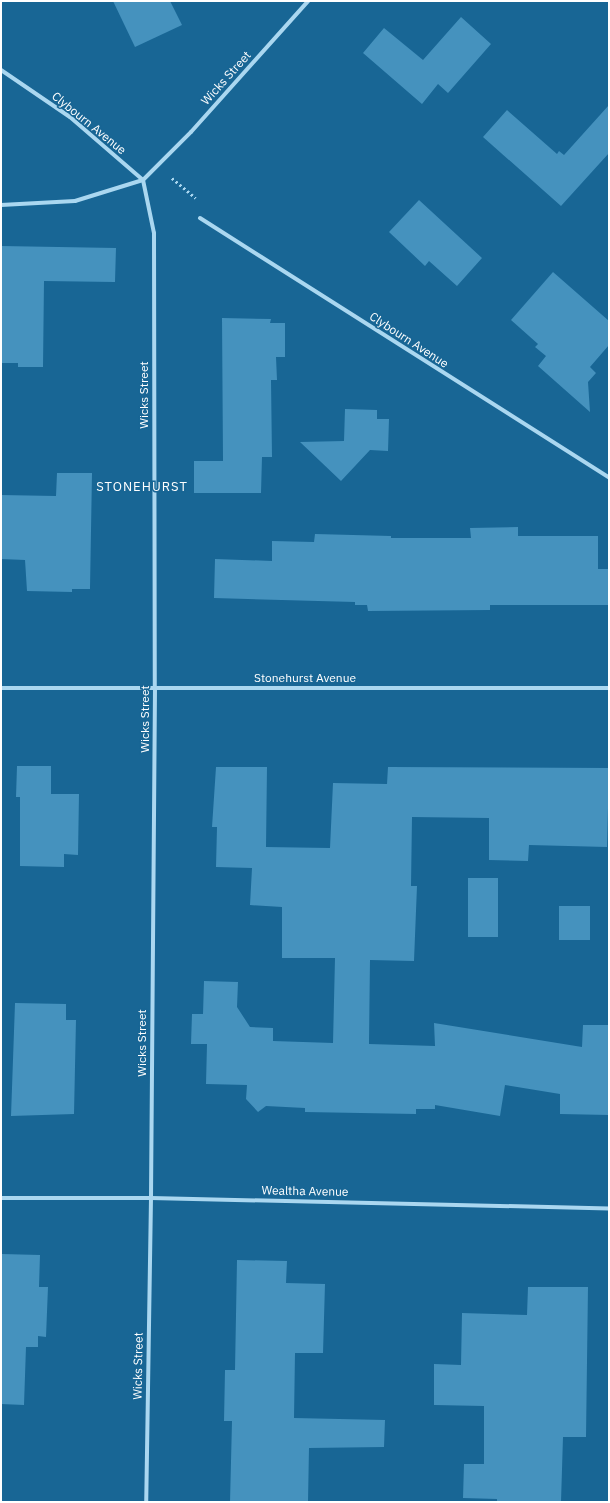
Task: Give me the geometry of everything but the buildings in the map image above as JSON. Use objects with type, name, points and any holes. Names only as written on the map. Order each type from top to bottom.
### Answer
[{"type":"street","name":"Wicks Street","points":[[146,1502],[151,1198],[155,688],[154,233],[143,180],[191,132],[308,1]]},
{"type":"street","name":"Clybourn Avenue","points":[[1,70],[70,117],[143,180]]},
{"type":"street","points":[[1,205],[75,201],[143,180]]},
{"type":"street","name":"Clybourn Avenue","points":[[200,218],[609,478]]},
{"type":"street","name":"Stonehurst Avenue","points":[[1,688],[609,688]]},
{"type":"street","name":"Wealtha Avenue","points":[[1,1198],[151,1198],[609,1208]]},
{"type":"path","points":[[157,166],[197,198],[200,218]]},
{"type":"district","name":"STONEHURST","points":[[142,487]]}]
